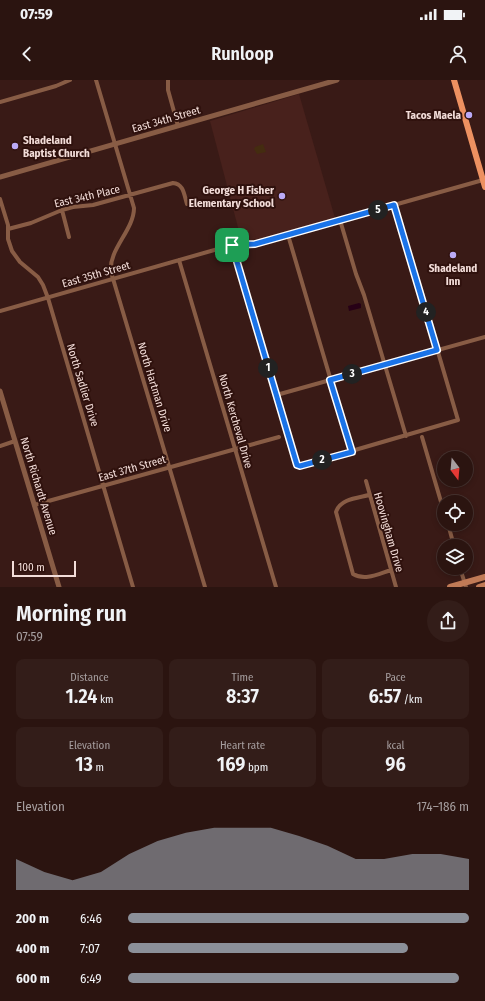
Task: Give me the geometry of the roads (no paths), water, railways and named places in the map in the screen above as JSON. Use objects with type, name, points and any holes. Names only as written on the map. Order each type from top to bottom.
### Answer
[{"type":"main road","points":[[454,80],[485,187]]},
{"type":"main road","points":[[451,587],[465,585],[485,577]]},
{"type":"main road","points":[[479,587],[485,585]]},
{"type":"street","points":[[0,102],[56,86],[70,80]]},
{"type":"street","name":"North Hartman Drive","points":[[96,80],[134,206],[133,216],[112,260],[111,269],[205,587]]},
{"type":"street","points":[[168,80],[168,90],[178,126]]},
{"type":"street","name":"East 34th Street","points":[[0,177],[178,126],[319,82],[337,80]]},
{"type":"street","name":"East 35th Street","points":[[0,311],[232,245],[255,244],[483,180]]},
{"type":"street","name":"East 34th Place","points":[[8,229],[31,223],[62,210],[73,207],[93,205],[171,183],[176,183],[181,186],[187,204]]},
{"type":"street","name":"North Sadlier Drive","points":[[0,199],[12,252],[20,262],[38,277],[48,298],[133,587]]},
{"type":"street","points":[[232,245],[297,465],[300,466],[458,420],[394,205]]},
{"type":"street","points":[[62,210],[69,237]]},
{"type":"street","points":[[340,220],[406,436]]},
{"type":"street","points":[[288,235],[303,292],[314,322],[352,452]]},
{"type":"street","name":"North Kercheval Drive","points":[[180,260],[276,587]]},
{"type":"street","points":[[277,398],[280,394],[485,337]]},
{"type":"street","name":"North Richardt Avenue","points":[[0,391],[58,587]]},
{"type":"street","name":"East 37th Street","points":[[34,505],[279,437]]},
{"type":"street","points":[[422,437],[439,495]]},
{"type":"street","points":[[0,446],[15,441]]},
{"type":"street","name":"Hoovingham Drive","points":[[366,481],[396,587]]},
{"type":"street","points":[[369,495],[341,503],[337,507],[336,512],[353,574],[359,578],[366,578],[391,570]]},
{"type":"street","points":[[462,575],[465,585]]},
{"type":"place","name":"Tacos Maela","points":[[469,115]]},
{"type":"place","name":"Shadeland Baptist Church","points":[[15,146]]},
{"type":"place","name":"George H Fisher Elementary School","points":[[282,196]]},
{"type":"place","name":"Shadeland Inn","points":[[453,255]]}]
